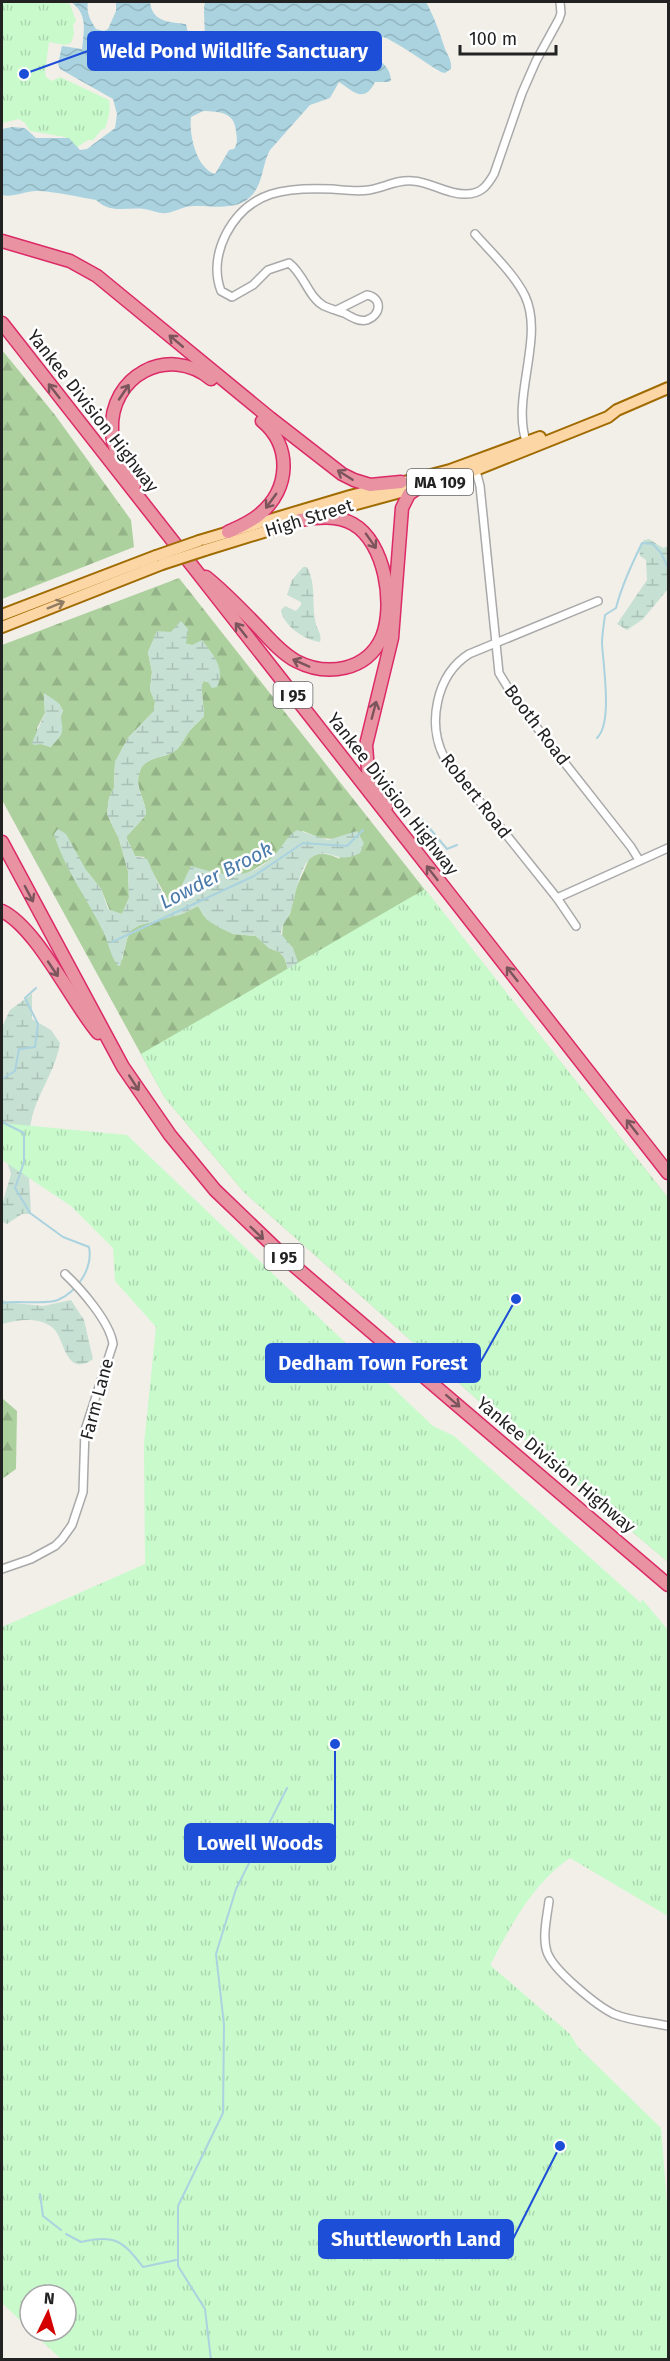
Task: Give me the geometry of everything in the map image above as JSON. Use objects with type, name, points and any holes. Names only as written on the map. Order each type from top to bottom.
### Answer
[{"type":"highway","points":[[2,241],[70,261],[97,276],[270,418],[348,477],[370,485],[401,482]]},
{"type":"highway","name":"Yankee Division Highway","points":[[2,322],[669,1173]]},
{"type":"highway","points":[[142,503],[113,445],[111,429],[115,406],[127,385],[147,369],[167,364],[188,366],[206,375],[265,423],[277,437],[282,449],[284,472],[276,495],[255,518],[228,532]]},
{"type":"highway","points":[[394,824],[368,771],[366,745],[392,638],[402,508],[409,494],[419,488]]},
{"type":"highway","points":[[191,566],[221,589],[281,651],[296,661],[326,670],[352,666],[375,648],[385,625],[387,596],[379,556],[372,541],[361,529],[351,523],[329,518],[300,520]]},
{"type":"highway","name":"Yankee Division Highway","points":[[2,842],[118,1057],[149,1106],[215,1190],[256,1232],[669,1585]]},
{"type":"highway","points":[[2,911],[29,933],[88,1021],[118,1057]]},
{"type":"main road","name":"High Street","points":[[2,615],[202,545],[419,488],[475,467],[605,411],[617,410],[669,388]]},
{"type":"main road","name":"High Street","points":[[202,545],[228,532],[401,482],[475,467]]},
{"type":"main road","name":"High Street","points":[[2,627],[159,560]]},
{"type":"street","points":[[337,310],[368,295],[374,296],[379,302],[379,308],[374,316],[365,321],[356,320],[324,306],[315,298],[296,268],[289,263],[268,270],[253,285],[232,297],[221,291],[217,280],[218,256],[234,219],[250,204],[262,197],[292,189],[368,190],[403,180],[416,181],[457,193],[479,192],[487,186],[494,174],[522,93],[536,61],[559,20],[560,2]]},
{"type":"street","points":[[475,234],[521,289],[529,308],[531,328],[522,421],[528,445]]},
{"type":"street","name":"Booth Road","points":[[475,467],[480,486],[499,673],[505,685],[639,860]]},
{"type":"street","name":"Robert Road","points":[[576,926],[557,898],[444,757],[437,744],[434,731],[441,690],[450,671],[458,661],[469,654],[598,601]]},
{"type":"street","points":[[557,898],[669,848]]},
{"type":"street","name":"Farm Lane","points":[[2,1569],[46,1552],[62,1539],[72,1525],[83,1492],[86,1430],[113,1344],[112,1334],[81,1290],[65,1274]]},
{"type":"street","points":[[549,1901],[546,1939],[547,1951],[552,1962],[589,1996],[615,2014],[669,2026]]},
{"type":"green space","points":[[2,2],[70,4],[76,21],[73,25],[74,34],[71,43],[64,45],[49,42],[46,77],[52,81],[60,77],[109,100],[105,129],[102,129],[93,140],[88,140],[76,148],[65,137],[30,131],[19,119],[2,123]]},
{"type":"green space","points":[[2,350],[55,415],[131,520],[134,547],[2,599]]},
{"type":"green space","points":[[649,539],[663,548],[668,546],[668,589],[643,619],[627,630],[617,624],[647,580],[646,560],[640,556],[639,549],[644,540]]},
{"type":"green space","points":[[303,567],[307,567],[312,581],[320,642],[290,627],[281,610],[285,606],[296,611],[301,605],[301,602],[287,595],[292,580]]},
{"type":"green space","points":[[179,578],[668,1198],[668,1562],[478,1400],[244,1192],[165,1098],[2,800],[2,645]],"holes":[[[157,632],[171,632],[185,637],[186,644],[192,645],[208,682],[203,681],[202,684],[204,716],[177,749],[142,766],[138,783],[146,815],[126,837],[135,856],[144,857],[169,902],[179,891],[220,875],[241,876],[253,870],[271,859],[303,831],[320,838],[333,839],[340,859],[328,854],[320,854],[309,859],[294,893],[290,914],[283,922],[282,937],[293,948],[289,972],[284,957],[279,952],[269,948],[256,936],[233,934],[204,916],[198,906],[182,914],[140,925],[131,930],[122,960],[97,917],[86,870],[101,889],[110,911],[122,914],[129,898],[128,871],[119,839],[107,814],[109,798],[114,788],[115,762],[128,738],[154,711],[155,702],[150,690],[152,672],[148,652]],[[44,694],[63,710],[51,747],[41,744],[37,728],[45,713]]]},
{"type":"green space","points":[[181,621],[188,629],[186,644],[192,645],[202,640],[214,656],[219,668],[219,680],[217,687],[212,688],[208,682],[203,681],[204,716],[179,747],[172,753],[153,759],[142,766],[138,783],[146,815],[126,837],[135,856],[147,859],[169,902],[179,891],[191,866],[227,874],[248,872],[268,861],[297,830],[328,840],[357,831],[364,843],[360,853],[346,858],[327,854],[316,855],[310,858],[302,872],[281,934],[293,948],[302,974],[289,972],[284,957],[269,948],[256,936],[233,934],[207,920],[198,906],[182,914],[140,925],[131,930],[120,966],[118,966],[103,931],[64,860],[54,834],[58,829],[66,834],[86,870],[101,889],[108,909],[122,914],[129,898],[128,871],[119,839],[107,814],[109,798],[114,788],[115,762],[128,738],[154,711],[155,702],[150,690],[152,672],[148,652],[157,631],[171,632]]},
{"type":"green space","points":[[44,693],[61,706],[62,711],[61,734],[51,747],[32,743],[45,713]]},
{"type":"green space","points":[[425,889],[668,1198],[668,1562],[478,1400],[244,1192],[165,1098],[141,1054]]},
{"type":"green space","points":[[32,994],[32,1019],[51,1030],[60,1043],[55,1062],[32,1117],[28,1165],[31,1214],[22,1214],[7,1224],[2,1222],[2,1205],[11,1174],[2,1145],[2,1027],[10,1010]]},
{"type":"green space","points":[[2,1123],[127,1135],[433,1426],[454,1436],[641,1603],[642,1599],[668,1630],[668,1916],[570,1858],[544,1880],[534,1893],[490,1965],[570,2034],[578,2047],[661,2128],[668,2216],[668,2359],[61,2359],[44,2343],[78,2343],[78,2283],[18,2283],[18,2318],[2,2303],[2,1627],[145,1564],[144,1444],[156,1327],[115,1281],[113,1248],[71,1206],[2,1160]]},
{"type":"green space","points":[[2,1299],[6,1302],[43,1306],[71,1300],[84,1320],[93,1359],[84,1364],[71,1361],[57,1333],[47,1324],[35,1320],[21,1320],[2,1324]]},
{"type":"green space","points":[[2,1398],[17,1411],[16,1469],[2,1479]]},
{"type":"water","points":[[71,2],[88,2],[88,13],[92,22],[96,29],[104,31],[108,29],[116,11],[116,2],[150,2],[154,14],[162,20],[186,24],[189,37],[196,43],[203,41],[205,2],[426,2],[450,60],[451,69],[445,73],[441,72],[386,38],[375,39],[369,44],[370,50],[386,67],[391,80],[375,82],[367,93],[362,94],[353,92],[339,82],[330,98],[310,105],[270,150],[260,182],[253,194],[242,203],[235,205],[190,206],[164,213],[144,209],[107,207],[96,200],[61,193],[34,191],[2,195],[2,129],[25,128],[36,138],[69,138],[80,150],[87,149],[115,128],[117,114],[113,99],[60,69],[58,64],[62,46],[82,49],[84,23]],"holes":[[[122,31],[143,40],[155,64],[142,71],[127,64],[125,49],[118,35]],[[203,111],[225,114],[235,124],[237,140],[235,147],[229,150],[215,174],[203,165],[195,150],[191,133],[191,117]]]},
{"type":"waterway","name":"Lowder Brook","points":[[597,738],[602,731],[606,707],[602,643],[605,615],[616,608],[624,583],[642,543],[653,544],[661,553],[668,568]]},
{"type":"waterway","name":"Lowder Brook","points":[[416,818],[421,818],[447,849],[457,845]]},
{"type":"waterway","name":"Lowder Brook","points":[[112,942],[254,876],[303,843],[347,846],[363,830]]},
{"type":"waterway","name":"Lowder Brook","points":[[2,1079],[15,1071],[19,1049],[35,1047],[38,1024],[25,998],[36,988]]},
{"type":"waterway","name":"Lowder Brook","points":[[2,1122],[24,1133],[24,1162],[15,1188],[30,1213],[63,1237],[89,1247],[90,1255],[83,1278],[72,1291],[58,1300],[2,1303]]},
{"type":"waterway","points":[[211,2360],[205,2309],[178,2266],[178,2206],[223,2113],[224,2025],[216,1954],[236,1889],[287,1788]]},
{"type":"waterway","points":[[40,2194],[43,2216],[61,2230]]},
{"type":"waterway","points":[[66,2234],[81,2242],[102,2239],[117,2242],[130,2251],[143,2267],[176,2260]]},
{"type":"place","name":"Weld Pond Wildlife Sanctuary","points":[[24,74]]},
{"type":"place","name":"Dedham Town Forest","points":[[516,1299]]},
{"type":"place","name":"Lowell Woods","points":[[335,1744]]},
{"type":"place","name":"Shuttleworth Land","points":[[560,2146]]}]
